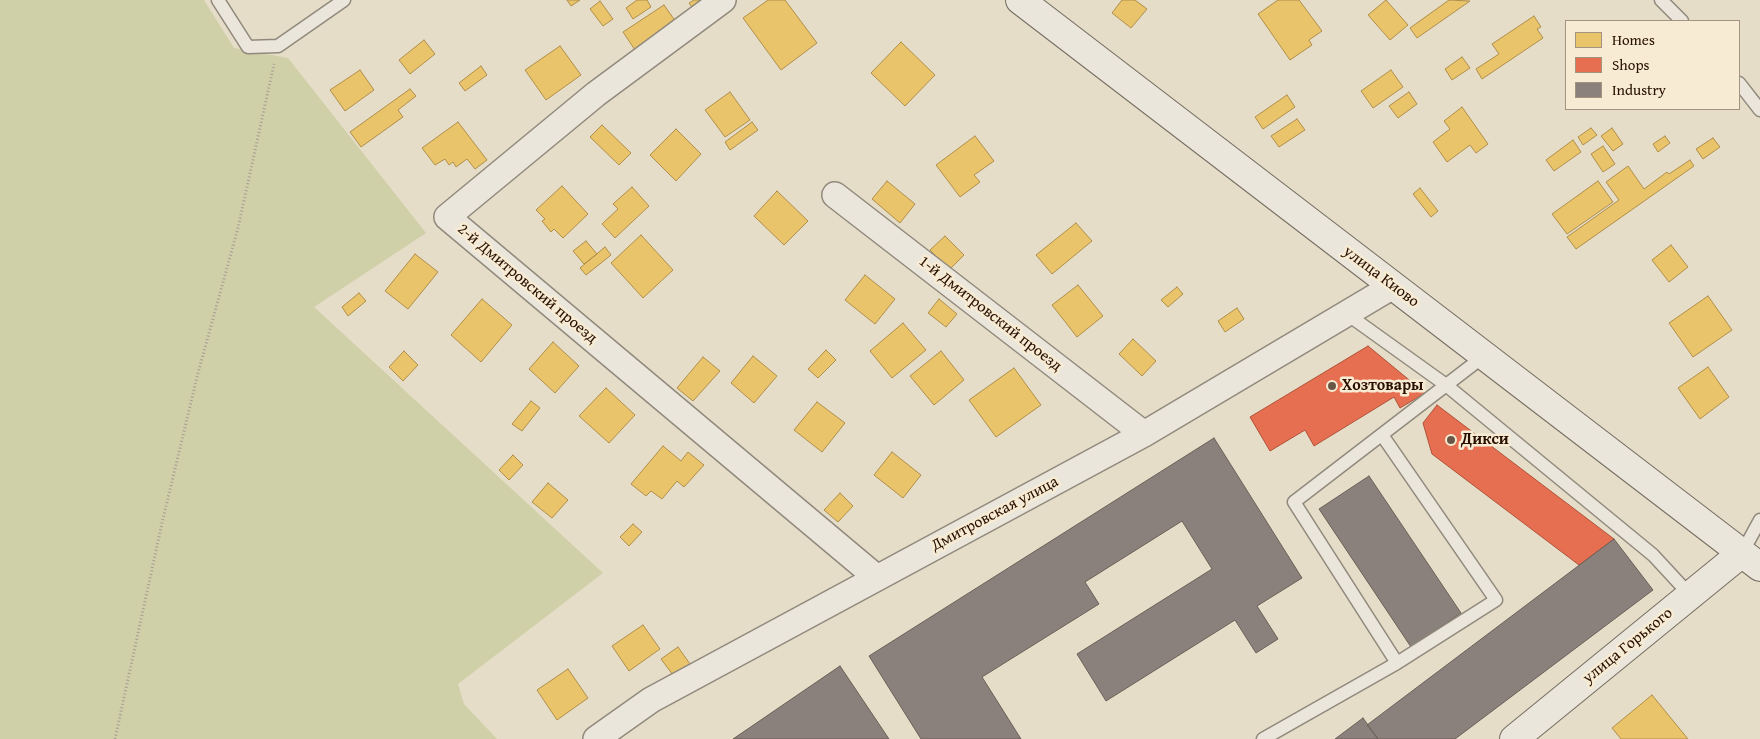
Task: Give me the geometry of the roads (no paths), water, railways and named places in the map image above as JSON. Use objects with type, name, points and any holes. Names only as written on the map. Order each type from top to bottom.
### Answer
[{"type":"main road","name":"улица Киово","points":[[1020,0],[1751,560]]},
{"type":"main road","name":"улица Горького","points":[[1525,736],[1690,596],[1751,560]]},
{"type":"street","name":"2-й Дмитровский проезд","points":[[723,0],[596,94],[447,217],[876,577]]},
{"type":"street","name":"1-й Дмитровский проезд","points":[[835,195],[1144,434]]},
{"type":"street","name":"Дмитровская улица","points":[[596,739],[651,700],[1144,434],[1393,286]]},
{"type":"lane","points":[[218,0],[248,46],[278,46],[344,0]]},
{"type":"lane","points":[[1661,0],[1681,20]]},
{"type":"lane","points":[[1740,84],[1760,110]]},
{"type":"lane","points":[[1347,314],[1446,385],[1653,555],[1690,596]]},
{"type":"lane","points":[[1397,663],[1294,502],[1484,356]]},
{"type":"lane","points":[[1263,739],[1397,663],[1496,600],[1382,435]]},
{"type":"lane","points":[[1751,560],[1760,520]]},
{"type":"place","name":"Хозтовары","points":[[1332,386]]},
{"type":"place","name":"Дикси","points":[[1451,440]]}]
